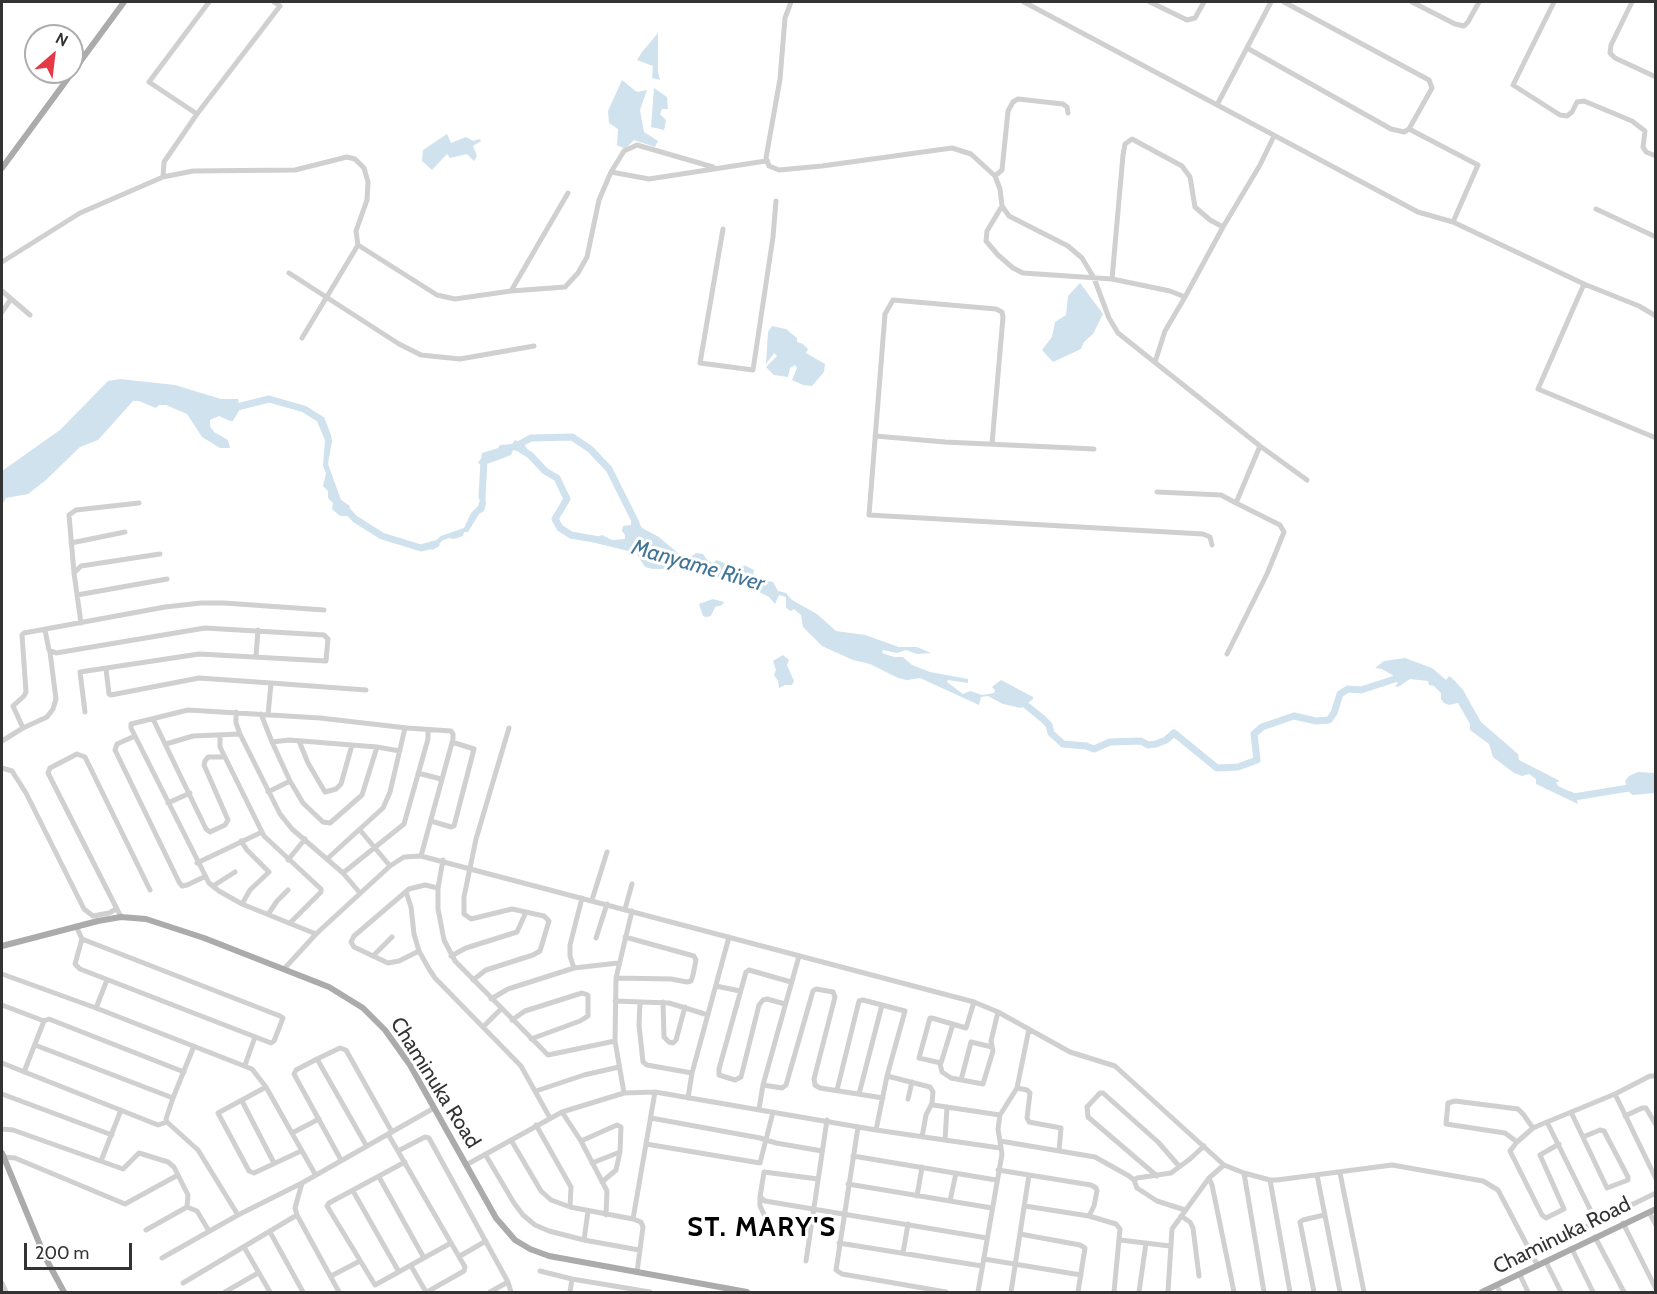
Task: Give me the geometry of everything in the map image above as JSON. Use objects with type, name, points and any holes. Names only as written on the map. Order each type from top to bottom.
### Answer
[{"type":"main road","points":[[2,168],[124,2]]},
{"type":"main road","name":"Chaminuka Road","points":[[2,946],[120,917],[161,923],[329,987],[371,1015],[385,1030],[410,1065],[502,1226],[523,1246],[549,1256],[747,1293]]},
{"type":"main road","points":[[2,1155],[45,1257],[64,1293]]},
{"type":"main road","name":"Chaminuka Road","points":[[1482,1293],[1498,1289],[1520,1275],[1652,1210]]},
{"type":"street","points":[[197,114],[149,82],[209,2]]},
{"type":"street","points":[[163,177],[164,162],[197,114],[280,6],[274,2]]},
{"type":"street","points":[[791,2],[785,18],[780,79],[766,160],[772,168],[779,170],[898,157],[952,148],[971,154],[995,176],[1000,189],[1002,206],[1009,216],[1072,249],[1082,258],[1094,278],[1109,318],[1118,333],[1260,446],[1307,480]]},
{"type":"street","points":[[1024,2],[1418,212],[1453,222],[1584,284],[1639,306],[1656,316]]},
{"type":"street","points":[[1150,2],[1173,14],[1192,20],[1204,2]]},
{"type":"street","points":[[1217,105],[1271,2]]},
{"type":"street","points":[[1247,48],[1391,129],[1404,132],[1409,129],[1432,88],[1429,80],[1284,2]]},
{"type":"street","points":[[1412,2],[1455,24],[1464,26],[1479,2]]},
{"type":"street","points":[[1554,2],[1513,85],[1560,115],[1567,116],[1577,102],[1584,101],[1632,121],[1645,131],[1643,147],[1646,152],[1656,156]]},
{"type":"street","points":[[1632,2],[1611,45],[1610,53],[1615,58],[1656,77]]},
{"type":"street","points":[[995,176],[1002,170],[1008,111],[1013,102],[1018,99],[1063,104],[1068,113]]},
{"type":"street","points":[[1409,129],[1478,165],[1453,222]]},
{"type":"street","points":[[1155,362],[1165,331],[1223,227],[1255,176],[1274,136]]},
{"type":"street","points":[[1113,279],[1123,155],[1125,144],[1132,139],[1182,166],[1190,177],[1196,207],[1210,220],[1223,227]]},
{"type":"street","points":[[358,244],[437,295],[455,299],[565,286],[578,273],[587,257],[599,200],[611,172],[624,151],[637,145],[716,168]]},
{"type":"street","points":[[2,262],[80,213],[163,177],[193,171],[295,170],[336,158],[355,159],[364,168],[368,182],[367,200],[356,231],[358,244],[302,338]]},
{"type":"street","points":[[611,172],[649,179],[766,160]]},
{"type":"street","points":[[511,291],[568,193]]},
{"type":"street","points":[[723,229],[700,363],[753,370],[773,237],[776,201]]},
{"type":"street","points":[[1002,206],[987,231],[986,241],[1012,268],[1032,275],[1113,279],[1170,291],[1185,297]]},
{"type":"street","points":[[1596,209],[1656,237]]},
{"type":"street","points":[[290,273],[399,344],[421,355],[460,359],[534,346]]},
{"type":"street","points":[[1584,284],[1538,390],[1656,438]]},
{"type":"street","points":[[2,291],[30,315]]},
{"type":"street","points":[[2,312],[11,299]]},
{"type":"street","points":[[992,444],[1002,312],[996,309],[893,300],[885,314],[869,515],[1203,534],[1212,539],[1212,545]]},
{"type":"street","points":[[875,436],[945,442],[1095,449]]},
{"type":"street","points":[[1236,503],[1260,446]]},
{"type":"street","points":[[1157,492],[1221,495],[1280,525],[1284,532],[1267,574],[1227,654]]},
{"type":"street","points":[[81,623],[74,573],[70,512],[139,503]]},
{"type":"street","points":[[72,543],[125,532]]},
{"type":"street","points":[[74,573],[81,566],[160,554]]},
{"type":"street","points":[[77,595],[167,579]]},
{"type":"street","points":[[23,728],[13,706],[26,692],[22,635],[26,632],[165,607],[201,603],[324,610]]},
{"type":"street","points":[[50,652],[56,653],[205,628],[324,635],[328,639],[326,661],[199,654],[80,672],[85,712]]},
{"type":"street","points":[[2,741],[47,717],[53,709],[56,699],[45,630]]},
{"type":"street","points":[[256,656],[258,630]]},
{"type":"street","points":[[106,669],[111,695],[199,678],[366,690]]},
{"type":"street","points":[[271,683],[265,715],[272,742],[303,803],[327,824],[362,795],[377,747]]},
{"type":"street","points":[[316,934],[243,904],[213,886],[204,877],[131,724],[188,711],[236,712],[451,731],[454,736],[422,856]]},
{"type":"street","points":[[236,712],[236,723],[240,734],[285,822],[343,873],[360,893]]},
{"type":"street","points":[[153,719],[208,831],[211,832],[225,825],[228,820],[204,765],[208,758],[225,757]]},
{"type":"street","points":[[327,859],[385,804],[405,728]]},
{"type":"street","points":[[473,980],[486,970],[533,955],[542,949],[549,919],[506,909],[471,919],[464,914],[464,897],[476,839],[509,728]]},
{"type":"street","points":[[343,873],[404,824],[428,739],[428,730]]},
{"type":"street","points":[[166,744],[193,736],[240,734]]},
{"type":"street","points":[[135,736],[117,744],[115,750],[179,882],[182,886],[204,877]]},
{"type":"street","points":[[220,736],[220,747],[262,832],[288,860],[322,890],[291,922]]},
{"type":"street","points":[[272,742],[299,741],[400,751]]},
{"type":"street","points":[[299,741],[308,763],[325,792],[336,789],[341,784],[352,745]]},
{"type":"street","points":[[431,821],[454,826],[474,749],[452,742]]},
{"type":"street","points":[[120,917],[48,773],[50,768],[77,754],[85,757],[150,890]]},
{"type":"street","points":[[2,769],[12,771],[26,793],[84,909],[93,916],[116,909]]},
{"type":"street","points":[[418,773],[441,779]]},
{"type":"street","points":[[268,792],[291,781]]},
{"type":"street","points":[[168,803],[190,793]]},
{"type":"street","points":[[360,830],[390,867]]},
{"type":"street","points":[[197,863],[262,832]]},
{"type":"street","points":[[288,860],[305,839]]},
{"type":"street","points":[[241,841],[269,872],[250,890],[243,904]]},
{"type":"street","points":[[592,900],[607,852]]},
{"type":"street","points":[[284,969],[316,934],[360,893],[404,857],[422,856],[443,860],[974,1002],[998,1012],[1070,1052],[1115,1066],[1224,1165],[1244,1173],[1270,1180],[1340,1173],[1360,1168],[1403,1166],[1491,1184],[1498,1190],[1538,1266]]},
{"type":"street","points":[[443,860],[438,888],[440,930],[451,956],[491,999],[550,1056],[615,1041]]},
{"type":"street","points":[[213,886],[235,872]]},
{"type":"street","points":[[625,909],[632,884]]},
{"type":"street","points":[[418,951],[391,963],[352,946],[352,939],[406,891],[425,885],[438,888]]},
{"type":"street","points":[[269,914],[288,890]]},
{"type":"street","points":[[406,891],[410,900],[418,951],[435,978],[521,1066],[550,1118]]},
{"type":"street","points":[[574,968],[569,951],[582,898]]},
{"type":"street","points":[[596,938],[607,904]]},
{"type":"street","points":[[624,1093],[615,1041],[616,978],[632,911]]},
{"type":"street","points":[[451,956],[466,948],[517,932],[526,912]]},
{"type":"street","points":[[76,926],[82,939],[75,964],[80,969],[271,1043],[274,1041],[283,1018],[272,1012],[82,939]]},
{"type":"street","points":[[372,956],[392,937]]},
{"type":"street","points":[[616,978],[671,979],[687,982],[691,981],[693,975],[696,960],[694,956],[625,937]]},
{"type":"street","points":[[688,1098],[692,1073],[729,937]]},
{"type":"street","points":[[759,1109],[799,956]]},
{"type":"street","points":[[491,999],[508,989],[574,968],[618,963]]},
{"type":"street","points":[[785,1004],[763,1000],[759,1005],[741,1077],[735,1080],[722,1077],[718,1069],[744,974],[749,970],[791,982]]},
{"type":"street","points":[[2,974],[252,1069],[266,1087],[315,1174]]},
{"type":"street","points":[[96,1008],[107,980]]},
{"type":"street","points":[[716,986],[740,991]]},
{"type":"street","points":[[764,1085],[782,1088],[786,1085],[813,991],[816,989],[833,992],[836,997],[814,1082],[817,1087],[883,1098]]},
{"type":"street","points":[[512,1020],[525,1011],[582,993],[588,995],[588,1016],[531,1039]]},
{"type":"street","points":[[837,1090],[859,1001],[863,1000],[906,1012],[887,1076],[876,1130]]},
{"type":"street","points":[[615,1001],[663,1002],[708,1015]]},
{"type":"street","points":[[640,1002],[639,1025],[643,1062],[647,1065],[692,1073]]},
{"type":"street","points":[[663,1002],[664,1037],[669,1042],[676,1040],[685,1007]]},
{"type":"street","points":[[940,1064],[918,1057],[929,1020],[932,1018],[966,1028],[974,1002]]},
{"type":"street","points":[[2,1005],[44,1022]]},
{"type":"street","points":[[859,1094],[882,1005]]},
{"type":"street","points":[[483,1027],[501,1009]]},
{"type":"street","points":[[952,1024],[940,1069],[945,1076],[983,1084],[993,1051],[991,1041],[998,1012]]},
{"type":"street","points":[[24,1072],[44,1022],[49,1019],[184,1072]]},
{"type":"street","points":[[978,1293],[1002,1154],[998,1129],[1000,1116],[1017,1088],[1029,1029]]},
{"type":"street","points":[[245,1065],[255,1037]]},
{"type":"street","points":[[961,1080],[971,1042],[992,1047]]},
{"type":"street","points":[[35,1045],[173,1098]]},
{"type":"street","points":[[194,1046],[166,1119],[198,1150],[238,1215]]},
{"type":"street","points":[[341,1160],[294,1074],[296,1070],[340,1048],[346,1050],[398,1151],[465,1266],[464,1271],[426,1293],[411,1266]]},
{"type":"street","points":[[317,1059],[366,1145]]},
{"type":"street","points":[[2,1063],[158,1125],[167,1122]]},
{"type":"street","points":[[536,1091],[584,1075],[619,1067]]},
{"type":"street","points":[[887,1076],[932,1089],[932,1103],[927,1109],[922,1137]]},
{"type":"street","points":[[1559,1144],[1540,1155],[1564,1209],[1546,1218],[1542,1215],[1510,1149],[1533,1128],[1615,1094],[1650,1076],[1656,1076]]},
{"type":"street","points":[[908,1099],[912,1082]]},
{"type":"street","points":[[266,1087],[218,1113],[249,1171],[254,1173],[301,1151]]},
{"type":"street","points":[[1017,1088],[1030,1093],[1028,1121],[1061,1128],[1059,1151]]},
{"type":"street","points":[[633,1219],[655,1092]]},
{"type":"street","points":[[466,1165],[562,1112],[624,1093],[655,1092],[876,1130],[1000,1148]]},
{"type":"street","points":[[1157,1176],[1088,1117],[1087,1107],[1100,1093],[1103,1093],[1158,1142],[1179,1166]]},
{"type":"street","points":[[2,1094],[112,1135]]},
{"type":"street","points":[[1615,1094],[1649,1169],[1656,1179]]},
{"type":"street","points":[[242,1101],[274,1163]]},
{"type":"street","points":[[1516,1142],[1504,1132],[1446,1124],[1448,1103],[1455,1101],[1518,1109],[1533,1128]]},
{"type":"street","points":[[932,1103],[1000,1116]]},
{"type":"street","points":[[945,1140],[947,1107]]},
{"type":"street","points":[[162,1258],[238,1215],[302,1183],[434,1108]]},
{"type":"street","points":[[1624,1116],[1646,1108],[1656,1125]]},
{"type":"street","points":[[100,1161],[121,1110]]},
{"type":"street","points":[[562,1112],[607,1191],[606,1215]]},
{"type":"street","points":[[646,1144],[760,1163],[772,1112]]},
{"type":"street","points":[[1571,1112],[1607,1188],[1628,1180],[1604,1131],[1600,1130],[1583,1137]]},
{"type":"street","points":[[651,1118],[822,1151]]},
{"type":"street","points":[[292,1133],[319,1119]]},
{"type":"street","points":[[806,1261],[827,1120]]},
{"type":"street","points":[[1547,1122],[1596,1221]]},
{"type":"street","points":[[536,1125],[571,1187],[570,1208]]},
{"type":"street","points":[[580,1141],[617,1125],[621,1126],[620,1152],[616,1170],[602,1182]]},
{"type":"street","points":[[858,1126],[839,1243],[836,1266],[838,1273],[946,1293]]},
{"type":"street","points":[[2,1129],[14,1130],[125,1169],[141,1153],[168,1162],[174,1167],[188,1196],[187,1206]]},
{"type":"street","points":[[398,1151],[425,1137],[429,1138],[508,1282],[511,1293]]},
{"type":"street","points":[[511,1140],[541,1191],[551,1200],[570,1208],[641,1222],[643,1227],[637,1272]]},
{"type":"street","points":[[1000,1141],[1100,1158],[1129,1176],[1134,1180],[1137,1188],[1157,1201],[1185,1210]]},
{"type":"street","points":[[1134,1180],[1169,1174],[1204,1146]]},
{"type":"street","points":[[592,1163],[620,1152]]},
{"type":"street","points":[[485,1154],[514,1203],[529,1220],[549,1231],[639,1250]]},
{"type":"street","points":[[2,1155],[15,1158],[125,1204],[178,1175]]},
{"type":"street","points":[[853,1156],[996,1180]]},
{"type":"street","points":[[405,1162],[327,1206],[375,1285],[451,1243]]},
{"type":"street","points":[[1168,1293],[1171,1231],[1209,1178],[1224,1165]]},
{"type":"street","points":[[1649,1169],[1656,1166]]},
{"type":"street","points":[[917,1196],[922,1167]]},
{"type":"street","points":[[998,1170],[1094,1186],[1097,1191],[1094,1208],[1089,1216]]},
{"type":"street","points":[[772,1231],[760,1206],[764,1172],[818,1179]]},
{"type":"street","points":[[950,1201],[956,1173]]},
{"type":"street","points":[[1244,1173],[1264,1293]]},
{"type":"street","points":[[1340,1173],[1364,1293]]},
{"type":"street","points":[[1011,1293],[1029,1175]]},
{"type":"street","points":[[1317,1175],[1340,1293]]},
{"type":"street","points":[[379,1177],[424,1258]]},
{"type":"street","points":[[1209,1178],[1234,1293]]},
{"type":"street","points":[[1270,1180],[1290,1293]]},
{"type":"street","points":[[302,1183],[296,1208],[297,1215],[339,1293]]},
{"type":"street","points":[[848,1184],[992,1208]]},
{"type":"street","points":[[353,1191],[399,1272]]},
{"type":"street","points":[[1555,1242],[1656,1193]]},
{"type":"street","points":[[760,1197],[765,1201],[987,1238]]},
{"type":"street","points":[[187,1206],[197,1211],[209,1231]]},
{"type":"street","points":[[146,1230],[187,1206]]},
{"type":"street","points":[[1025,1206],[1089,1216],[1116,1224],[1120,1229],[1120,1240],[1114,1293]]},
{"type":"street","points":[[1652,1210],[1656,1225]]},
{"type":"street","points":[[584,1240],[588,1211]]},
{"type":"street","points":[[183,1283],[297,1215]]},
{"type":"street","points":[[1314,1293],[1300,1222],[1324,1215]]},
{"type":"street","points":[[1181,1216],[1190,1222],[1193,1228],[1199,1276]]},
{"type":"street","points":[[1623,1223],[1656,1290]]},
{"type":"street","points":[[903,1254],[908,1224]]},
{"type":"street","points":[[270,1232],[303,1293]]},
{"type":"street","points":[[1020,1234],[1083,1246],[1086,1250],[1078,1293]]},
{"type":"street","points":[[1595,1237],[1624,1293]]},
{"type":"street","points":[[1120,1240],[1170,1246]]},
{"type":"street","points":[[460,1256],[486,1241]]},
{"type":"street","points":[[839,1243],[982,1266]]},
{"type":"street","points":[[1139,1293],[1146,1243]]},
{"type":"street","points":[[244,1247],[270,1293]]},
{"type":"street","points":[[1572,1249],[1593,1293]]},
{"type":"street","points":[[984,1259],[1081,1275]]},
{"type":"street","points":[[331,1276],[360,1261]]},
{"type":"street","points":[[1546,1262],[1561,1293]]},
{"type":"street","points":[[540,1271],[650,1293]]},
{"type":"street","points":[[225,1293],[258,1273]]},
{"type":"street","points":[[1520,1275],[1528,1293]]},
{"type":"street","points":[[570,1293],[572,1279]]},
{"type":"street","points":[[490,1293],[508,1282]]},
{"type":"street","points":[[2,1283],[6,1293]]},
{"type":"water","points":[[658,33],[660,80],[652,78],[653,66],[637,60]]},
{"type":"water","points":[[622,80],[637,92],[647,90],[640,110],[644,132],[658,141],[655,147],[634,140],[625,149],[617,145],[618,129],[609,123],[608,111]]},
{"type":"water","points":[[654,88],[667,97],[668,109],[662,109],[660,114],[666,120],[664,130],[651,127]]},
{"type":"water","points":[[447,134],[451,143],[466,137],[473,141],[480,139],[481,141],[473,146],[477,156],[474,161],[467,154],[450,158],[447,154],[432,170],[422,161],[423,150]]},
{"type":"water","points":[[1080,283],[1103,314],[1093,334],[1084,342],[1081,349],[1053,362],[1042,350],[1052,337],[1055,322],[1066,315],[1068,296]]},
{"type":"water","points":[[772,326],[786,329],[797,338],[797,342],[808,349],[806,353],[825,364],[824,372],[812,386],[792,380],[797,368],[795,365],[790,368],[788,377],[774,375],[766,367],[777,356],[774,353],[766,364],[768,332]]},
{"type":"water","points":[[120,379],[175,385],[221,399],[238,399],[240,409],[233,421],[219,416],[210,420],[210,426],[214,432],[228,440],[230,448],[220,448],[202,437],[187,414],[166,405],[159,405],[156,408],[133,401],[98,440],[80,447],[28,494],[6,498],[2,505],[2,471],[60,430],[108,381]]},
{"type":"water","points":[[324,417],[331,435],[328,464],[341,500],[350,506],[347,516],[340,516],[332,509],[333,503],[323,486],[326,473],[323,466],[325,440],[316,419]]},
{"type":"water","points":[[515,440],[524,444],[529,452],[527,454],[513,450],[511,455],[481,466],[478,462],[482,453],[498,448],[500,445],[512,444]]},
{"type":"water","points":[[484,487],[486,504],[484,511],[479,514],[468,532],[454,539],[443,540],[433,550],[427,548],[431,541],[434,542],[441,536],[464,528],[471,513],[478,506],[481,497],[480,490]]},
{"type":"water","points":[[635,516],[642,528],[659,537],[686,560],[696,553],[703,554],[708,561],[713,563],[717,560],[731,566],[746,566],[754,570],[753,574],[773,582],[778,591],[786,593],[792,600],[817,614],[836,631],[865,635],[899,647],[917,647],[931,653],[917,654],[906,650],[897,653],[883,650],[882,653],[903,657],[912,665],[930,672],[968,679],[968,683],[948,680],[947,682],[963,694],[970,691],[982,695],[994,693],[995,690],[992,687],[1001,680],[1033,699],[1021,708],[1003,704],[988,696],[981,697],[979,705],[920,678],[907,680],[898,678],[870,664],[853,660],[822,646],[803,627],[801,615],[794,609],[791,611],[786,608],[786,597],[779,595],[775,604],[769,597],[751,588],[721,577],[711,579],[688,570],[686,566],[677,561],[675,569],[653,569],[645,567],[636,553],[596,543],[597,537],[602,535],[612,540],[625,539],[623,526],[631,525],[631,518]]},
{"type":"water","points":[[713,599],[724,602],[715,607],[711,616],[703,616],[699,604]]},
{"type":"water","points":[[783,655],[789,660],[787,665],[794,681],[792,685],[779,688],[774,675],[776,670],[773,661]]},
{"type":"water","points":[[1405,658],[1432,668],[1446,680],[1449,676],[1453,679],[1463,690],[1481,722],[1518,754],[1519,760],[1558,780],[1559,782],[1556,782],[1558,786],[1575,794],[1578,804],[1536,784],[1536,779],[1529,774],[1522,776],[1514,773],[1493,757],[1489,744],[1470,730],[1470,724],[1458,703],[1449,705],[1444,703],[1441,693],[1434,686],[1429,685],[1428,681],[1410,679],[1398,687],[1395,686],[1398,683],[1394,676],[1375,668],[1384,661]]},
{"type":"water","points":[[1638,772],[1655,773],[1655,793],[1633,795],[1629,792],[1625,781],[1629,776]]},
{"type":"waterway","name":"Manyame River","points":[[233,408],[269,399],[304,409],[320,419],[322,423]]},
{"type":"waterway","points":[[516,446],[531,438],[572,437],[590,449],[609,469],[636,523]]},
{"type":"waterway","name":"Manyame River","points":[[522,450],[545,471],[557,478],[567,499],[555,519],[560,528],[571,535],[605,541]]},
{"type":"waterway","name":"Manyame River","points":[[482,497],[484,460],[486,459]]},
{"type":"waterway","name":"Manyame River","points":[[343,506],[355,519],[382,536],[421,548],[436,544]]},
{"type":"waterway","name":"Manyame River","points":[[1021,701],[1049,725],[1051,733],[1063,744],[1094,749],[1110,742],[1141,741],[1148,745],[1166,740],[1174,733],[1217,768],[1238,767],[1257,760],[1254,734],[1262,727],[1294,716],[1316,721],[1329,720],[1334,713],[1340,694],[1348,689],[1361,690],[1395,679],[1400,673]]},
{"type":"waterway","name":"Manyame River","points":[[1570,795],[1574,797],[1635,787]]},
{"type":"district","name":"ST. MARY'S","points":[[762,1228]]}]
